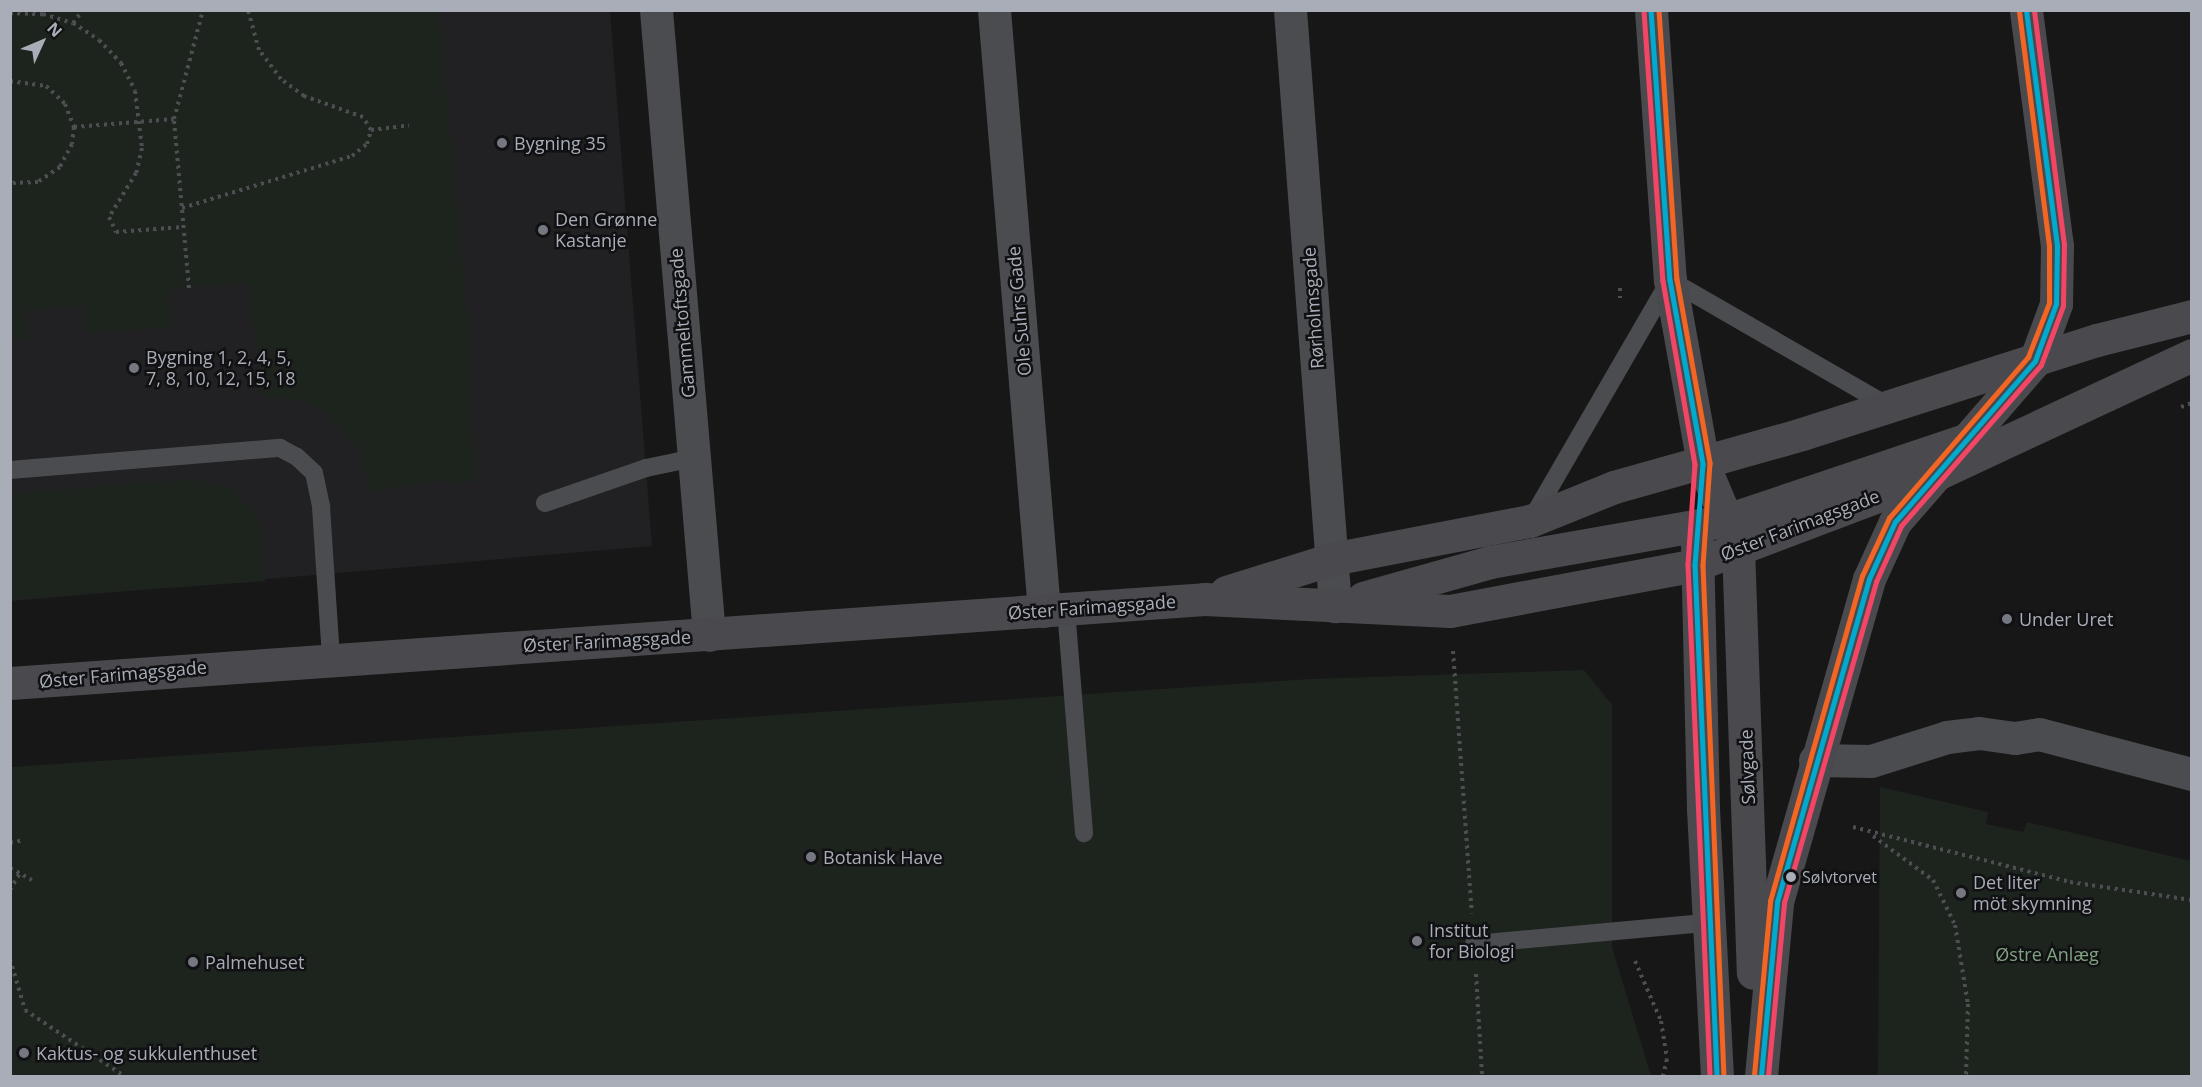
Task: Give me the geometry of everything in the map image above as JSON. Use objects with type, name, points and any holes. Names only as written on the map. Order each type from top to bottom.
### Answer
[{"type":"street","name":"Gammeltoftsgade","points":[[657,10],[710,635]]},
{"type":"street","name":"Ole Suhrs Gade","points":[[994,10],[1055,610]]},
{"type":"street","name":"Rørholmsgade","points":[[1290,10],[1335,606]]},
{"type":"street","name":"Sølvgade","points":[[1651,10],[1670,280],[1703,464],[1721,531],[1760,1077]]},
{"type":"street","points":[[2026,10],[2057,246],[2056,304],[2035,361]]},
{"type":"street","name":"Øster Farimagsgade","points":[[1204,599],[1332,559],[1530,520],[1614,487],[1703,464],[2035,361],[2192,316]]},
{"type":"street","name":"Øster Farimagsgade","points":[[1721,531],[1941,472],[2192,355]]},
{"type":"street","name":"Sølvgade","points":[[1760,1077],[1778,902],[1815,760],[1869,579],[1895,522],[1941,472],[2035,361]]},
{"type":"street","points":[[1335,606],[1490,562],[1721,531],[1970,438]]},
{"type":"street","name":"Sølvgade","points":[[1717,1077],[1707,923],[1695,565],[1721,531]]},
{"type":"street","name":"Øster Farimagsgade","points":[[10,683],[331,657],[710,635],[1204,599],[1450,611],[1695,565]]},
{"type":"street","points":[[1815,760],[1871,761],[1947,738],[1979,733],[2015,738],[2039,734],[2192,774]]},
{"type":"lane","points":[[1530,520],[1670,280],[1888,406]]},
{"type":"lane","points":[[10,470],[280,448],[297,457],[314,473],[321,507],[331,657]]},
{"type":"lane","points":[[545,503],[646,468],[694,458]]},
{"type":"lane","points":[[1055,610],[1084,833]]},
{"type":"lane","points":[[1474,944],[1707,923]]},
{"type":"path","points":[[73,24],[83,10]]},
{"type":"path","points":[[189,288],[174,119],[203,10]]},
{"type":"path","points":[[182,207],[352,156],[367,144],[371,130],[363,117],[304,96],[280,79],[259,50],[248,10]]},
{"type":"path","points":[[10,13],[43,14],[73,24],[99,40],[121,63],[135,91],[142,121],[136,173],[109,217],[116,232],[183,227]]},
{"type":"path","points":[[10,81],[46,86],[65,104],[74,127],[72,144],[60,167],[38,182],[10,183]]},
{"type":"path","points":[[74,127],[174,119]]},
{"type":"path","points":[[371,130],[408,125]]},
{"type":"path","points":[[1450,611],[1482,1077]]},
{"type":"path","points":[[1853,827],[1870,834],[2070,882],[2192,900]]},
{"type":"path","points":[[1870,834],[1932,880],[1955,925],[1968,1004],[1966,1077]]},
{"type":"path","points":[[10,843],[24,840]]},
{"type":"path","points":[[10,868],[32,880]]},
{"type":"path","points":[[10,891],[20,873]]},
{"type":"path","points":[[1621,930],[1661,1021],[1667,1059],[1663,1077]]},
{"type":"path","points":[[10,959],[25,1010],[124,1077]]},
{"type":"shaded area","points":[[11,11],[610,11],[652,546],[11,601]]},
{"type":"green space","points":[[11,10],[439,11],[468,326],[474,482],[434,481],[370,491],[362,454],[327,413],[303,401],[260,396],[250,283],[168,289],[170,327],[86,333],[84,305],[24,310],[26,338],[11,339]]},
{"type":"green space","points":[[192,479],[230,488],[258,517],[265,581],[11,599],[11,494]]},
{"type":"green space","name":"Botanisk Have","points":[[1584,670],[1612,705],[1612,947],[1651,1076],[11,1076],[11,767],[1310,679]]},
{"type":"green space","name":"Østre Anlæg","points":[[1880,787],[1988,812],[1986,824],[2023,832],[2027,822],[2191,861],[2191,1076],[1878,1076]]},
{"type":"transit line","points":[[1651,10],[1670,280],[1703,464],[1695,565],[1717,1076]]},
{"type":"transit line","points":[[1659,10],[1677,279],[1710,463],[1703,565],[1724,1076]]},
{"type":"transit line","points":[[1761,1076],[1777,902],[1869,579],[1895,522],[2035,361],[2056,304],[2057,246],[2026,10]]},
{"type":"transit line","points":[[1768,1076],[1784,903],[1876,582],[1901,526],[2041,365],[2063,306],[2064,245],[2034,10]]},
{"type":"transit line","points":[[1644,11],[1663,281],[1695,464],[1688,565],[1710,1076]]},
{"type":"transit line","points":[[1754,1075],[1770,901],[1862,576],[1889,518],[2028,357],[2049,303],[2049,246],[2019,11]]},
{"type":"place","name":"Bygning 35","points":[[502,143]]},
{"type":"place","name":"Den Grønne Kastanje","points":[[543,230]]},
{"type":"place","name":"Bygning 1, 2, 4, 5, 7, 8, 10, 12, 15, 18","points":[[134,368]]},
{"type":"place","name":"Under Uret","points":[[2007,619]]},
{"type":"place","name":"Botanisk Have","points":[[811,857]]},
{"type":"place","name":"Sølvtorvet","points":[[1791,877]]},
{"type":"place","name":"Det liter möt skymning","points":[[1961,893]]},
{"type":"place","name":"Institut for Biologi","points":[[1417,941]]},
{"type":"place","name":"Palmehuset","points":[[193,962]]},
{"type":"place","name":"Kaktus- og sukkulenthuset","points":[[24,1053]]}]
